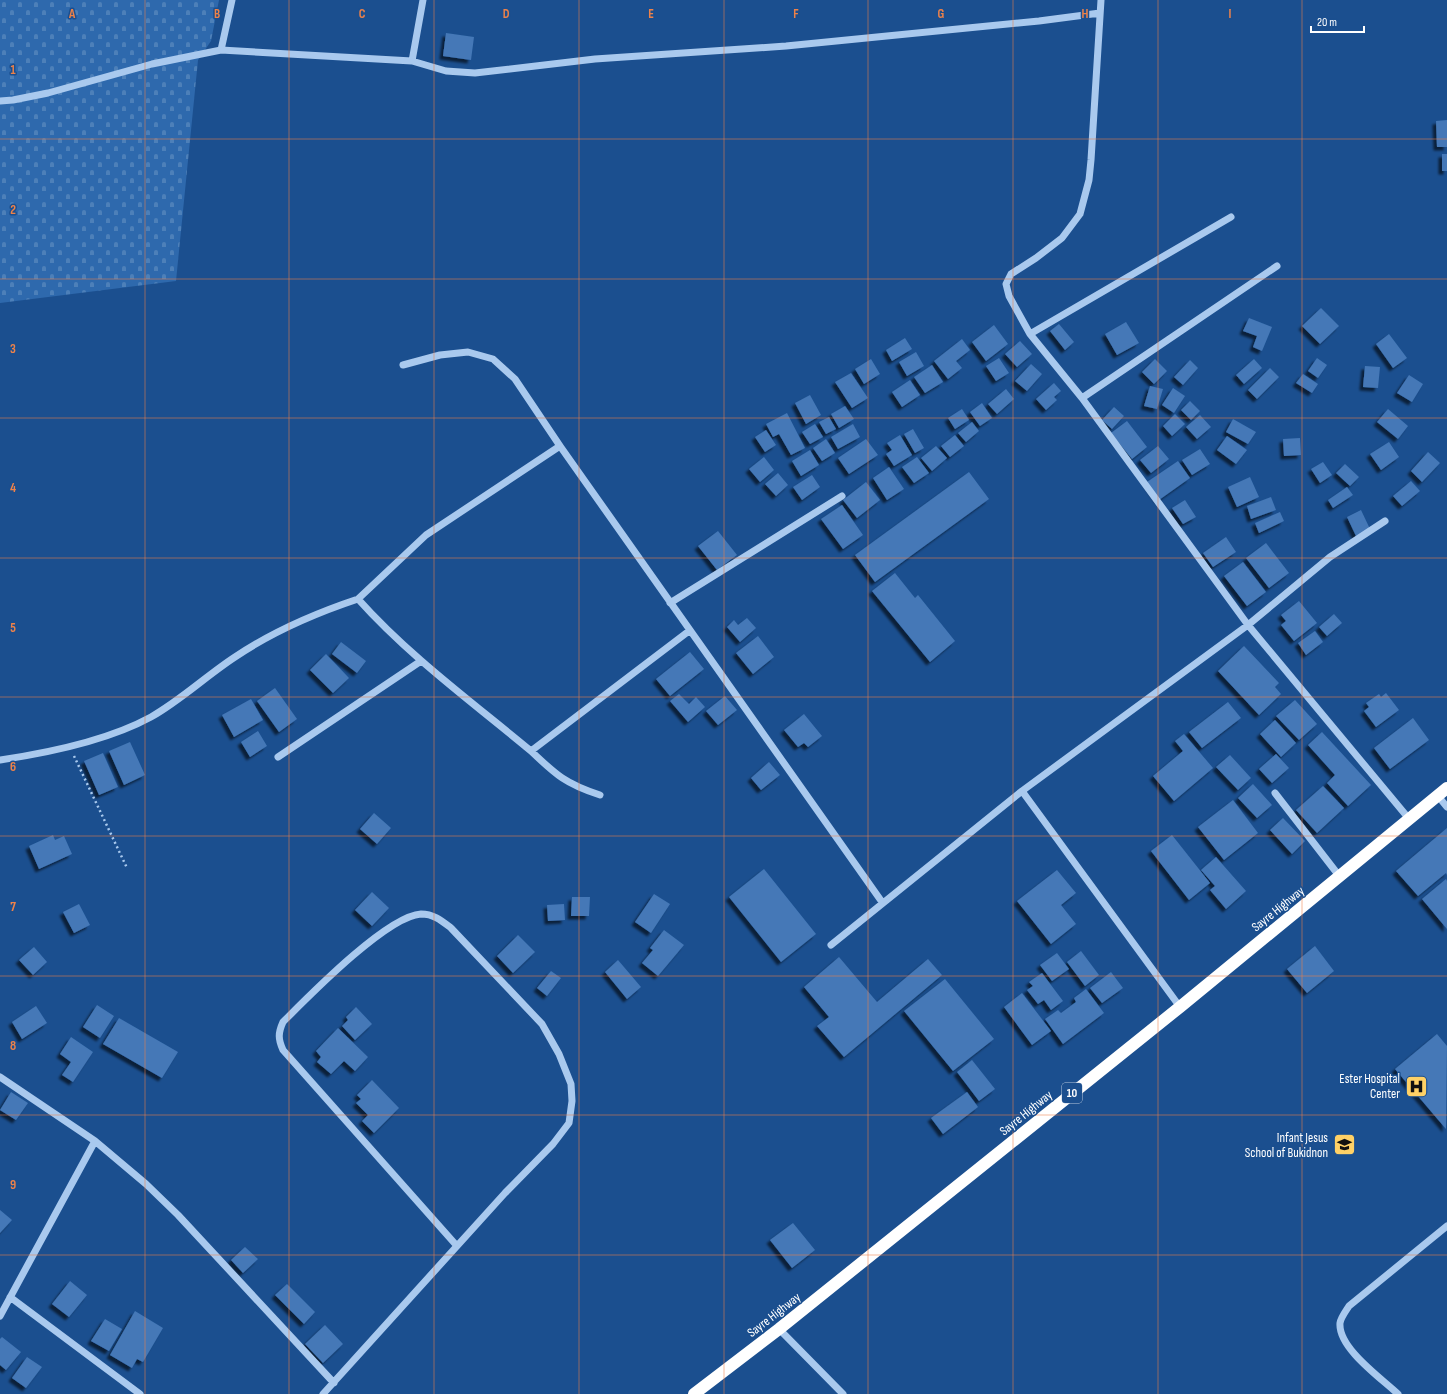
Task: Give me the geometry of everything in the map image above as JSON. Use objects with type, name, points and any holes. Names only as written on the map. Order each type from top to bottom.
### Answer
[{"type":"highway","name":"Sayre Highway","points":[[694,1394],[779,1329],[1180,1007],[1410,820],[1442,792]]},
{"type":"street","points":[[221,50],[232,0]]},
{"type":"street","points":[[412,61],[423,0]]},
{"type":"street","points":[[1101,0],[1091,160],[1089,180],[1080,214],[1062,238],[1036,258],[1011,274],[1006,284],[1009,296],[1030,334],[1082,398],[1248,625],[1410,820]]},
{"type":"street","points":[[0,100],[13,100],[48,93],[152,64],[221,50],[412,61],[446,71],[475,73],[610,58],[786,46],[1039,21],[1100,13]]},
{"type":"street","points":[[1030,334],[1231,217]]},
{"type":"street","points":[[1082,398],[1277,266]]},
{"type":"street","points":[[403,365],[440,355],[468,352],[494,359],[515,379],[670,603],[882,902]]},
{"type":"street","points":[[0,760],[70,746],[120,730],[151,717],[235,656],[286,628],[358,599],[426,535],[560,446]]},
{"type":"street","points":[[670,603],[842,496]]},
{"type":"street","points":[[831,945],[882,902],[1022,791],[1248,625],[1330,557],[1385,522]]},
{"type":"street","points":[[358,599],[393,636],[421,661],[531,751],[561,778],[576,787],[600,794]]},
{"type":"street","points":[[531,751],[689,630]]},
{"type":"street","points":[[278,757],[421,661]]},
{"type":"street","points":[[1022,791],[1180,1007]]},
{"type":"street","points":[[1442,792],[1447,807]]},
{"type":"street","points":[[1275,793],[1340,877]]},
{"type":"street","points":[[323,1394],[457,1246],[553,1144],[569,1123],[572,1102],[571,1084],[559,1054],[542,1024],[451,928],[437,917],[422,914],[406,918],[377,935],[283,1022],[278,1031],[279,1041],[283,1050],[457,1246]]},
{"type":"street","points":[[0,1077],[95,1142],[146,1184],[178,1215],[334,1383]]},
{"type":"street","points":[[0,1316],[95,1142]]},
{"type":"street","points":[[1398,1394],[1352,1351],[1341,1335],[1340,1321],[1349,1306],[1447,1226]]},
{"type":"street","points":[[10,1297],[140,1394]]},
{"type":"street","points":[[779,1329],[843,1394]]},
{"type":"path","points":[[70,746],[127,868]]},
{"type":"green space","points":[[0,0],[219,0],[211,41],[198,60],[176,281],[0,303]]},
{"type":"building","points":[[446,33],[474,37],[471,60],[443,56]]},
{"type":"building","points":[[1447,120],[1447,147],[1437,147],[1436,121]]},
{"type":"building","points":[[1442,154],[1447,154],[1447,171],[1442,171]]},
{"type":"building","points":[[1321,308],[1339,326],[1320,344],[1302,326]]},
{"type":"building","points":[[1249,318],[1272,327],[1262,351],[1253,347],[1257,336],[1243,331]]},
{"type":"building","points":[[1126,322],[1139,343],[1117,355],[1105,334]]},
{"type":"building","points":[[1059,324],[1074,342],[1065,350],[1050,331]]},
{"type":"building","points":[[994,325],[1008,344],[986,361],[972,342]]},
{"type":"building","points":[[1389,334],[1407,358],[1393,368],[1376,344]]},
{"type":"building","points":[[905,338],[912,349],[892,361],[886,350]]},
{"type":"building","points":[[962,339],[970,350],[956,361],[962,368],[948,379],[934,361]]},
{"type":"building","points":[[1020,341],[1032,354],[1017,367],[1005,354]]},
{"type":"building","points":[[916,352],[924,366],[907,376],[899,362]]},
{"type":"building","points":[[999,358],[1009,373],[996,381],[986,366]]},
{"type":"building","points":[[1317,358],[1327,365],[1318,378],[1308,371]]},
{"type":"building","points":[[871,359],[880,374],[864,384],[855,369]]},
{"type":"building","points":[[1155,359],[1167,371],[1154,384],[1142,372]]},
{"type":"building","points":[[1254,359],[1262,368],[1244,384],[1236,375]]},
{"type":"building","points":[[1190,360],[1198,368],[1183,385],[1174,377]]},
{"type":"building","points":[[1031,364],[1042,374],[1027,391],[1015,381]]},
{"type":"building","points":[[932,365],[943,382],[925,393],[914,377]]},
{"type":"building","points":[[1365,366],[1380,367],[1378,388],[1363,387]]},
{"type":"building","points":[[1270,368],[1279,377],[1257,399],[1248,390]]},
{"type":"building","points":[[851,373],[868,398],[852,408],[835,382]]},
{"type":"building","points":[[1303,374],[1318,384],[1312,393],[1296,383]]},
{"type":"building","points":[[1409,375],[1423,384],[1412,402],[1397,393]]},
{"type":"building","points":[[910,380],[920,395],[902,407],[892,392]]},
{"type":"building","points":[[1054,383],[1061,391],[1054,397],[1057,400],[1046,410],[1036,399]]},
{"type":"building","points":[[1150,386],[1163,389],[1157,409],[1144,406]]},
{"type":"building","points":[[1173,388],[1185,396],[1174,413],[1162,405]]},
{"type":"building","points":[[1006,389],[1014,399],[997,414],[988,404]]},
{"type":"building","points":[[810,395],[821,415],[806,424],[795,403]]},
{"type":"building","points":[[1190,401],[1200,411],[1191,420],[1181,410]]},
{"type":"building","points":[[982,403],[992,418],[980,426],[970,412]]},
{"type":"building","points":[[845,406],[854,419],[839,428],[831,414]]},
{"type":"building","points":[[1114,407],[1124,416],[1112,429],[1102,420]]},
{"type":"building","points":[[962,409],[969,420],[955,429],[948,418]]},
{"type":"building","points":[[1388,409],[1408,426],[1398,439],[1377,422]]},
{"type":"building","points":[[787,413],[805,448],[791,455],[779,434],[773,437],[766,424]]},
{"type":"building","points":[[1175,414],[1185,424],[1172,436],[1163,426]]},
{"type":"building","points":[[1200,415],[1211,427],[1197,439],[1186,427]]},
{"type":"building","points":[[829,417],[836,429],[826,434],[819,422]]},
{"type":"building","points":[[1233,419],[1256,432],[1248,444],[1226,432]]},
{"type":"building","points":[[1127,421],[1147,447],[1132,459],[1111,433]]},
{"type":"building","points":[[972,422],[979,431],[966,442],[958,433]]},
{"type":"building","points":[[815,424],[823,437],[810,444],[802,432]]},
{"type":"building","points":[[853,424],[860,437],[838,449],[831,437]]},
{"type":"building","points":[[913,429],[924,448],[915,453],[904,434]]},
{"type":"building","points":[[766,430],[776,445],[765,452],[755,437]]},
{"type":"building","points":[[900,435],[912,455],[894,466],[886,454],[892,450],[887,443]]},
{"type":"building","points":[[955,435],[964,446],[950,457],[941,446]]},
{"type":"building","points":[[1227,436],[1247,450],[1236,464],[1217,450]]},
{"type":"building","points":[[1300,438],[1301,455],[1284,456],[1283,439]]},
{"type":"building","points":[[826,439],[835,453],[822,461],[813,448]]},
{"type":"building","points":[[866,439],[878,455],[849,474],[838,458]]},
{"type":"building","points":[[1389,442],[1399,457],[1381,470],[1370,454]]},
{"type":"building","points":[[936,446],[947,458],[932,471],[921,458]]},
{"type":"building","points":[[1158,446],[1169,459],[1151,473],[1140,460]]},
{"type":"building","points":[[1200,449],[1210,464],[1192,475],[1182,460]]},
{"type":"building","points":[[810,450],[819,465],[801,476],[792,461]]},
{"type":"building","points":[[1428,452],[1440,463],[1422,482],[1411,471]]},
{"type":"building","points":[[764,457],[774,470],[760,482],[749,469]]},
{"type":"building","points":[[917,457],[929,473],[914,483],[902,467]]},
{"type":"building","points":[[1178,461],[1190,478],[1159,500],[1147,482]]},
{"type":"building","points":[[1323,462],[1332,475],[1320,483],[1311,469]]},
{"type":"building","points":[[1345,464],[1359,477],[1350,486],[1336,473]]},
{"type":"building","points":[[889,467],[904,489],[887,500],[873,478]]},
{"type":"building","points":[[969,472],[989,499],[875,582],[855,555]]},
{"type":"building","points":[[778,473],[788,485],[776,496],[765,484]]},
{"type":"building","points":[[812,475],[820,487],[802,500],[793,487]]},
{"type":"building","points":[[1250,477],[1259,497],[1237,507],[1228,487]]},
{"type":"building","points":[[1411,481],[1420,491],[1402,506],[1393,496]]},
{"type":"building","points":[[866,482],[880,500],[857,518],[843,500]]},
{"type":"building","points":[[1347,487],[1353,495],[1333,508],[1328,500]]},
{"type":"building","points":[[1271,497],[1276,510],[1251,519],[1247,506]]},
{"type":"building","points":[[1185,500],[1196,517],[1183,524],[1172,508]]},
{"type":"building","points":[[842,505],[863,535],[843,549],[821,519]]},
{"type":"building","points":[[1361,510],[1370,529],[1356,536],[1347,517]]},
{"type":"building","points":[[1280,512],[1284,521],[1259,533],[1255,523]]},
{"type":"building","points":[[718,531],[737,555],[717,570],[698,546]]},
{"type":"building","points":[[1226,537],[1236,552],[1213,567],[1203,553]]},
{"type":"building","points":[[1266,543],[1289,573],[1269,588],[1246,558]]},
{"type":"building","points":[[1243,562],[1266,592],[1247,606],[1224,576]]},
{"type":"building","points":[[895,573],[915,598],[918,595],[955,641],[930,662],[872,591]]},
{"type":"building","points":[[1299,601],[1317,623],[1294,641],[1281,625],[1286,621],[1281,615]]},
{"type":"building","points":[[1334,614],[1342,623],[1327,636],[1319,627]]},
{"type":"building","points":[[747,618],[756,628],[740,642],[727,627],[734,620],[738,625]]},
{"type":"building","points":[[1315,631],[1323,642],[1306,655],[1298,643]]},
{"type":"building","points":[[758,636],[774,657],[753,674],[736,653]]},
{"type":"building","points":[[341,642],[366,661],[357,673],[332,654]]},
{"type":"building","points":[[1244,646],[1279,683],[1275,687],[1281,694],[1259,715],[1218,671]]},
{"type":"building","points":[[690,652],[704,669],[670,696],[656,679]]},
{"type":"building","points":[[326,654],[349,678],[333,693],[310,670]]},
{"type":"building","points":[[275,688],[297,719],[279,732],[257,701]]},
{"type":"building","points":[[1386,693],[1399,710],[1376,727],[1364,711],[1369,707],[1366,703],[1379,694],[1381,697]]},
{"type":"building","points":[[679,694],[689,704],[696,697],[705,707],[688,722],[670,701]]},
{"type":"building","points":[[725,696],[737,710],[718,725],[706,711]]},
{"type":"building","points":[[251,699],[263,720],[234,737],[222,715]]},
{"type":"building","points":[[1295,700],[1317,724],[1299,740],[1276,716]]},
{"type":"building","points":[[1228,702],[1241,718],[1202,748],[1189,732]]},
{"type":"building","points":[[804,714],[822,736],[808,747],[804,743],[798,747],[784,730]]},
{"type":"building","points":[[1413,718],[1429,740],[1390,769],[1374,748]]},
{"type":"building","points":[[1275,720],[1296,743],[1281,757],[1260,734]]},
{"type":"building","points":[[258,731],[267,746],[250,757],[241,742]]},
{"type":"building","points":[[1322,732],[1371,785],[1348,806],[1327,783],[1335,775],[1308,745]]},
{"type":"building","points":[[1184,734],[1213,768],[1174,801],[1153,776],[1183,751],[1175,741]]},
{"type":"building","points":[[130,742],[145,775],[124,785],[109,751]]},
{"type":"building","points":[[103,753],[118,787],[99,795],[84,761]]},
{"type":"building","points":[[1276,754],[1289,768],[1272,783],[1259,769]]},
{"type":"building","points":[[1230,755],[1251,778],[1238,790],[1216,767]]},
{"type":"building","points":[[769,762],[780,775],[761,790],[751,778]]},
{"type":"building","points":[[1253,784],[1272,805],[1257,818],[1238,798]]},
{"type":"building","points":[[1323,786],[1344,808],[1317,833],[1296,810]]},
{"type":"building","points":[[1233,800],[1258,833],[1224,860],[1198,827]]},
{"type":"building","points":[[374,813],[391,828],[377,844],[360,829]]},
{"type":"building","points":[[1283,818],[1305,841],[1292,854],[1270,830]]},
{"type":"building","points":[[1447,828],[1447,875],[1446,873],[1418,896],[1396,871]]},
{"type":"building","points":[[53,835],[55,840],[64,836],[72,854],[39,869],[29,846]]},
{"type":"building","points":[[1172,835],[1210,883],[1189,900],[1151,851]]},
{"type":"building","points":[[1216,857],[1246,891],[1226,909],[1210,890],[1215,886],[1201,870]]},
{"type":"building","points":[[764,869],[816,934],[781,962],[729,897]]},
{"type":"building","points":[[1057,870],[1076,893],[1061,905],[1076,924],[1051,944],[1017,901]]},
{"type":"building","points":[[1446,879],[1447,881],[1447,929],[1422,899]]},
{"type":"building","points":[[372,892],[389,908],[372,926],[355,910]]},
{"type":"building","points":[[654,894],[670,904],[651,933],[635,922]]},
{"type":"building","points":[[572,897],[590,897],[589,916],[571,916]]},
{"type":"building","points":[[79,904],[90,925],[74,933],[63,912]]},
{"type":"building","points":[[564,904],[565,920],[548,921],[547,905]]},
{"type":"building","points":[[664,930],[684,945],[658,976],[642,963],[653,950],[650,948]]},
{"type":"building","points":[[518,935],[535,952],[513,973],[497,956]]},
{"type":"building","points":[[1315,946],[1334,971],[1307,993],[1287,969]]},
{"type":"building","points":[[34,947],[47,962],[33,975],[19,960]]},
{"type":"building","points":[[1081,951],[1099,975],[1085,986],[1067,962]]},
{"type":"building","points":[[1057,953],[1069,969],[1052,981],[1040,965]]},
{"type":"building","points":[[839,957],[877,1002],[928,959],[942,975],[844,1057],[817,1026],[829,1017],[804,987]]},
{"type":"building","points":[[618,960],[641,987],[627,999],[605,972]]},
{"type":"building","points":[[551,971],[561,978],[547,996],[537,988]]},
{"type":"building","points":[[1111,972],[1123,988],[1102,1003],[1090,988]]},
{"type":"building","points":[[1042,973],[1063,1001],[1051,1010],[1044,1000],[1038,1004],[1027,990],[1033,986],[1029,982]]},
{"type":"building","points":[[945,979],[994,1039],[953,1071],[904,1011]]},
{"type":"building","points":[[1086,989],[1104,1013],[1063,1044],[1045,1019],[1058,1010],[1061,1013],[1076,1002],[1074,998]]},
{"type":"building","points":[[1022,993],[1051,1031],[1032,1045],[1004,1007]]},
{"type":"building","points":[[97,1005],[114,1016],[100,1038],[83,1027]]},
{"type":"building","points":[[36,1006],[47,1023],[22,1039],[12,1022]]},
{"type":"building","points":[[356,1007],[372,1024],[355,1040],[342,1026],[348,1020],[346,1017]]},
{"type":"building","points":[[119,1018],[178,1052],[162,1078],[103,1044]]},
{"type":"building","points":[[338,1028],[368,1057],[355,1071],[344,1061],[331,1074],[317,1062],[321,1057],[316,1051]]},
{"type":"building","points":[[1437,1034],[1447,1046],[1446,1129],[1395,1069]]},
{"type":"building","points":[[71,1037],[93,1052],[73,1082],[62,1075],[71,1062],[60,1054]]},
{"type":"building","points":[[972,1060],[995,1089],[979,1101],[957,1072]]},
{"type":"building","points":[[372,1080],[399,1108],[374,1133],[362,1121],[368,1115],[356,1103],[361,1099],[357,1095]]},
{"type":"building","points":[[11,1092],[28,1103],[16,1120],[0,1110]]},
{"type":"building","points":[[967,1092],[978,1107],[943,1134],[931,1118]]},
{"type":"building","points":[[0,1210],[12,1220],[0,1233]]},
{"type":"building","points":[[793,1223],[815,1250],[792,1268],[770,1240]]},
{"type":"building","points":[[245,1247],[258,1259],[243,1273],[231,1260]]},
{"type":"building","points":[[70,1281],[87,1295],[69,1317],[52,1304]]},
{"type":"building","points":[[287,1284],[315,1312],[304,1324],[275,1295]]},
{"type":"building","points":[[135,1311],[163,1328],[143,1362],[137,1359],[132,1368],[110,1355]]},
{"type":"building","points":[[105,1319],[122,1329],[109,1351],[91,1341]]},
{"type":"building","points":[[325,1325],[343,1344],[323,1363],[305,1344]]},
{"type":"building","points":[[2,1337],[21,1352],[6,1370],[0,1365],[0,1339]]},
{"type":"building","points":[[27,1357],[42,1367],[26,1388],[12,1378]]},
{"type":"place","name":"Ester Hospital Center","points":[[1416,1086]]},
{"type":"place","name":"Infant Jesus School of Bukidnon","points":[[1344,1145]]}]
